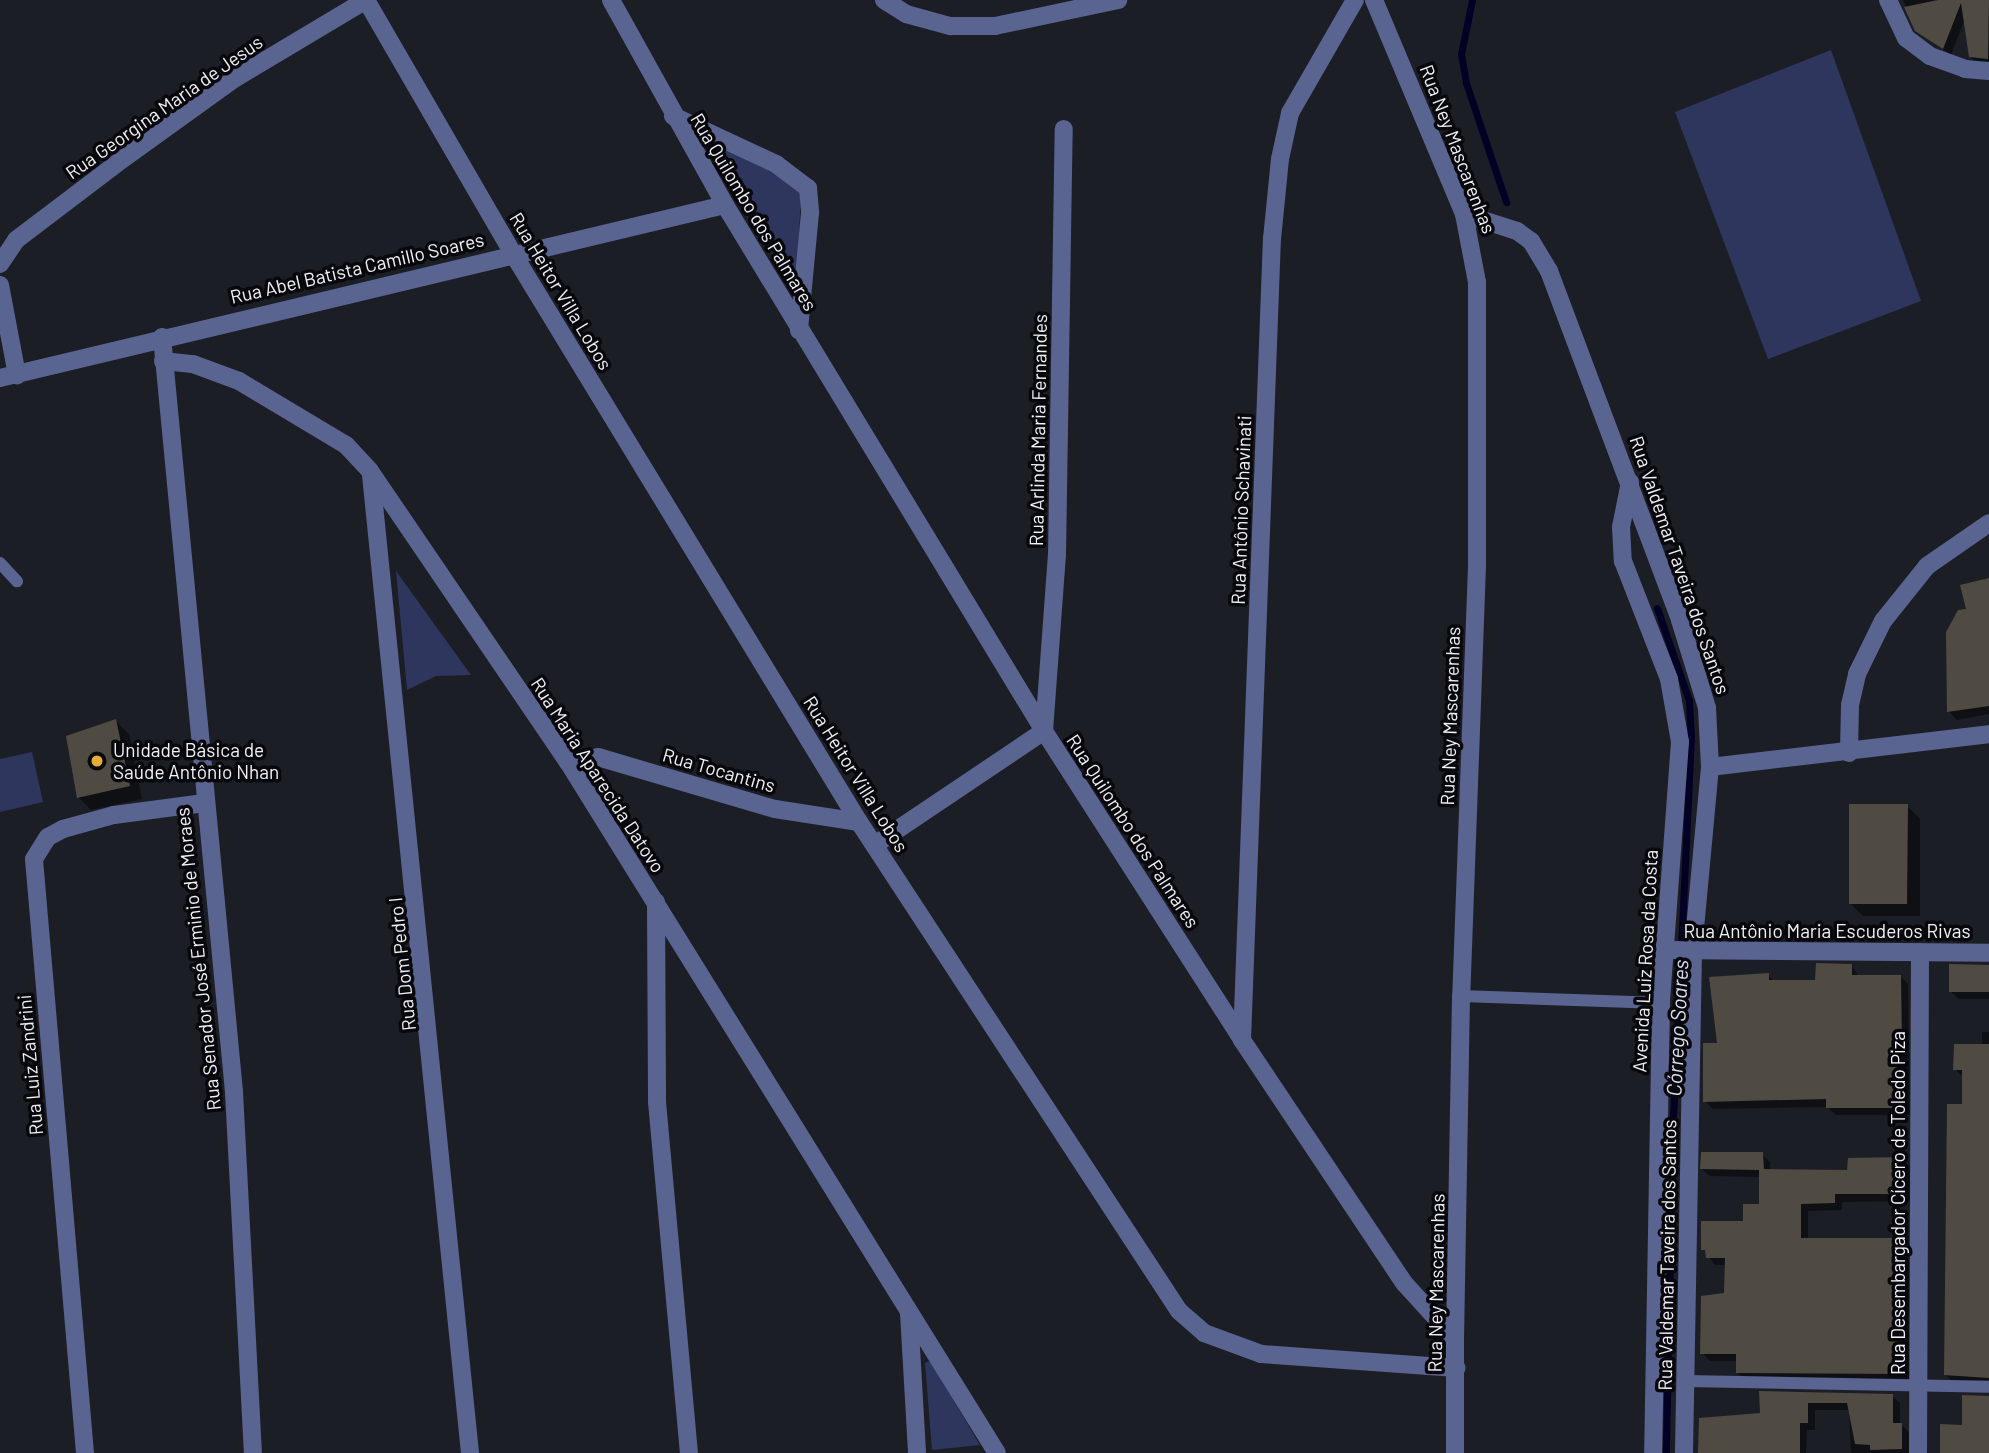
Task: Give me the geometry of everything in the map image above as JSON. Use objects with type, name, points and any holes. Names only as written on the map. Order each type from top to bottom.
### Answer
[{"type":"street","name":"Rua Heitor Villa Lobos","points":[[366,0],[512,252],[859,822],[876,844],[1179,1311],[1204,1333],[1261,1354],[1456,1368]]},
{"type":"street","name":"Rua Georgina Maria de Jesus","points":[[0,264],[16,240],[234,79],[366,0]]},
{"type":"street","name":"Rua Quilombo dos Palmares","points":[[611,0],[724,205],[1044,731],[1242,1040],[1405,1284],[1455,1339]]},
{"type":"street","points":[[884,0],[906,14],[950,26],[995,26],[1112,1]]},
{"type":"street","name":"Rua Antônio Schavinati","points":[[1242,1040],[1272,239],[1280,159],[1290,113],[1355,0]]},
{"type":"street","name":"Rua Ney Mascarenhas","points":[[1374,0],[1464,214],[1477,282],[1480,396],[1461,996],[1455,1453]]},
{"type":"street","points":[[1888,0],[1906,38],[1930,56],[1965,69],[1989,71]]},
{"type":"street","name":"Rua Quilombo dos Palmares","points":[[673,116],[776,164],[808,188],[799,330]]},
{"type":"street","name":"Rua Arlinda Maria Fernandes","points":[[1044,731],[1057,555],[1064,129]]},
{"type":"street","name":"Rua Abel Batista Camillo Soares","points":[[8,377],[512,252],[724,205]]},
{"type":"street","name":"Rua Valdemar Taveira dos Santos","points":[[1464,214],[1502,223],[1531,241],[1541,254],[1630,482],[1707,708],[1710,767],[1691,952],[1684,1453]]},
{"type":"street","points":[[0,285],[8,377]]},
{"type":"street","name":"Rua Senador José Erminio de Moraes","points":[[162,337],[204,803],[234,1092],[253,1453]]},
{"type":"street","name":"Rua Maria Aparecida Datovo","points":[[163,361],[192,364],[239,380],[336,439],[370,471],[568,762],[997,1453]]},
{"type":"street","name":"Rua Dom Pedro I","points":[[370,471],[470,1453]]},
{"type":"street","name":"Avenida Luiz Rosa da Costa","points":[[1630,482],[1621,527],[1623,561],[1669,679],[1680,742],[1667,950],[1661,1003],[1653,1453]]},
{"type":"street","points":[[1849,753],[1850,705],[1857,674],[1883,621],[1927,566],[1989,523]]},
{"type":"street","points":[[876,844],[1044,731]]},
{"type":"street","points":[[1710,767],[1849,753],[1989,734]]},
{"type":"street","name":"Rua Tocantins","points":[[568,762],[598,757],[775,809],[859,822]]},
{"type":"street","name":"Rua Luiz Zandrini","points":[[85,1453],[34,859],[48,837],[64,829],[114,815],[204,803]]},
{"type":"street","points":[[656,902],[657,1101],[689,1453]]},
{"type":"street","name":"Rua Antônio Maria Escuderos Rivas","points":[[1667,950],[1989,953]]},
{"type":"street","name":"Rua Desembargador Cícero de Toledo Piza","points":[[1917,1453],[1920,952]]},
{"type":"street","points":[[908,1311],[916,1453]]},
{"type":"lane","points":[[0,563],[16,581]]},
{"type":"lane","points":[[1461,996],[1661,1003]]},
{"type":"lane","points":[[1686,1381],[1989,1387]]},
{"type":"shaded area","points":[[1831,50],[1921,301],[1768,359],[1675,112]]},
{"type":"shaded area","points":[[707,138],[792,183],[801,192],[796,295]]},
{"type":"shaded area","points":[[396,571],[471,675],[436,676],[407,690]]},
{"type":"shaded area","points":[[32,752],[43,802],[0,812],[0,759]]},
{"type":"shaded area","points":[[930,1361],[980,1445],[932,1450],[925,1363]]},
{"type":"building","points":[[1938,0],[1989,0],[1988,59],[1969,57],[1961,3],[1943,49],[1915,31],[1904,7]]},
{"type":"building","points":[[1989,578],[1989,706],[1947,712],[1946,632],[1958,610],[1966,609],[1960,585]]},
{"type":"building","name":"Unidade Básica de Saúde Antônio Nhan","points":[[116,719],[130,786],[77,798],[66,736]]},
{"type":"building","points":[[1849,804],[1908,804],[1907,904],[1849,904]]},
{"type":"building","points":[[1816,963],[1852,964],[1852,975],[1901,975],[1903,1108],[1826,1108],[1826,1099],[1703,1102],[1703,1043],[1717,1043],[1709,977],[1769,973],[1769,980],[1815,980]]},
{"type":"building","points":[[1949,964],[1989,965],[1989,992],[1949,992]]},
{"type":"building","points":[[1954,1044],[1989,1044],[1989,1378],[1944,1375],[1947,1104],[1962,1104],[1962,1070],[1953,1070]]},
{"type":"building","points":[[1701,1152],[1763,1152],[1764,1169],[1847,1170],[1848,1158],[1903,1157],[1903,1194],[1835,1194],[1835,1203],[1801,1204],[1801,1238],[1903,1238],[1902,1374],[1736,1373],[1736,1354],[1700,1354],[1701,1296],[1724,1293],[1725,1258],[1706,1258],[1705,1250],[1701,1250],[1701,1221],[1743,1221],[1743,1204],[1759,1204],[1759,1170],[1700,1169]]},
{"type":"building","points":[[1759,1391],[1893,1394],[1893,1423],[1902,1423],[1902,1449],[1870,1450],[1870,1445],[1855,1444],[1847,1403],[1808,1403],[1808,1423],[1800,1423],[1800,1453],[1698,1453],[1699,1418],[1760,1413]]},
{"type":"building","points":[[1962,1395],[1989,1396],[1989,1453],[1940,1453],[1940,1424],[1962,1425]]},
{"type":"waterway","name":"Córrego Soares","points":[[1472,0],[1461,54],[1466,83],[1506,202]]},
{"type":"waterway","name":"Córrego Soares","points":[[1657,608],[1689,701],[1691,736],[1673,1113],[1666,1453]]},
{"type":"place","name":"Unidade Básica de Saúde Antônio Nhan","points":[[97,761]]}]
